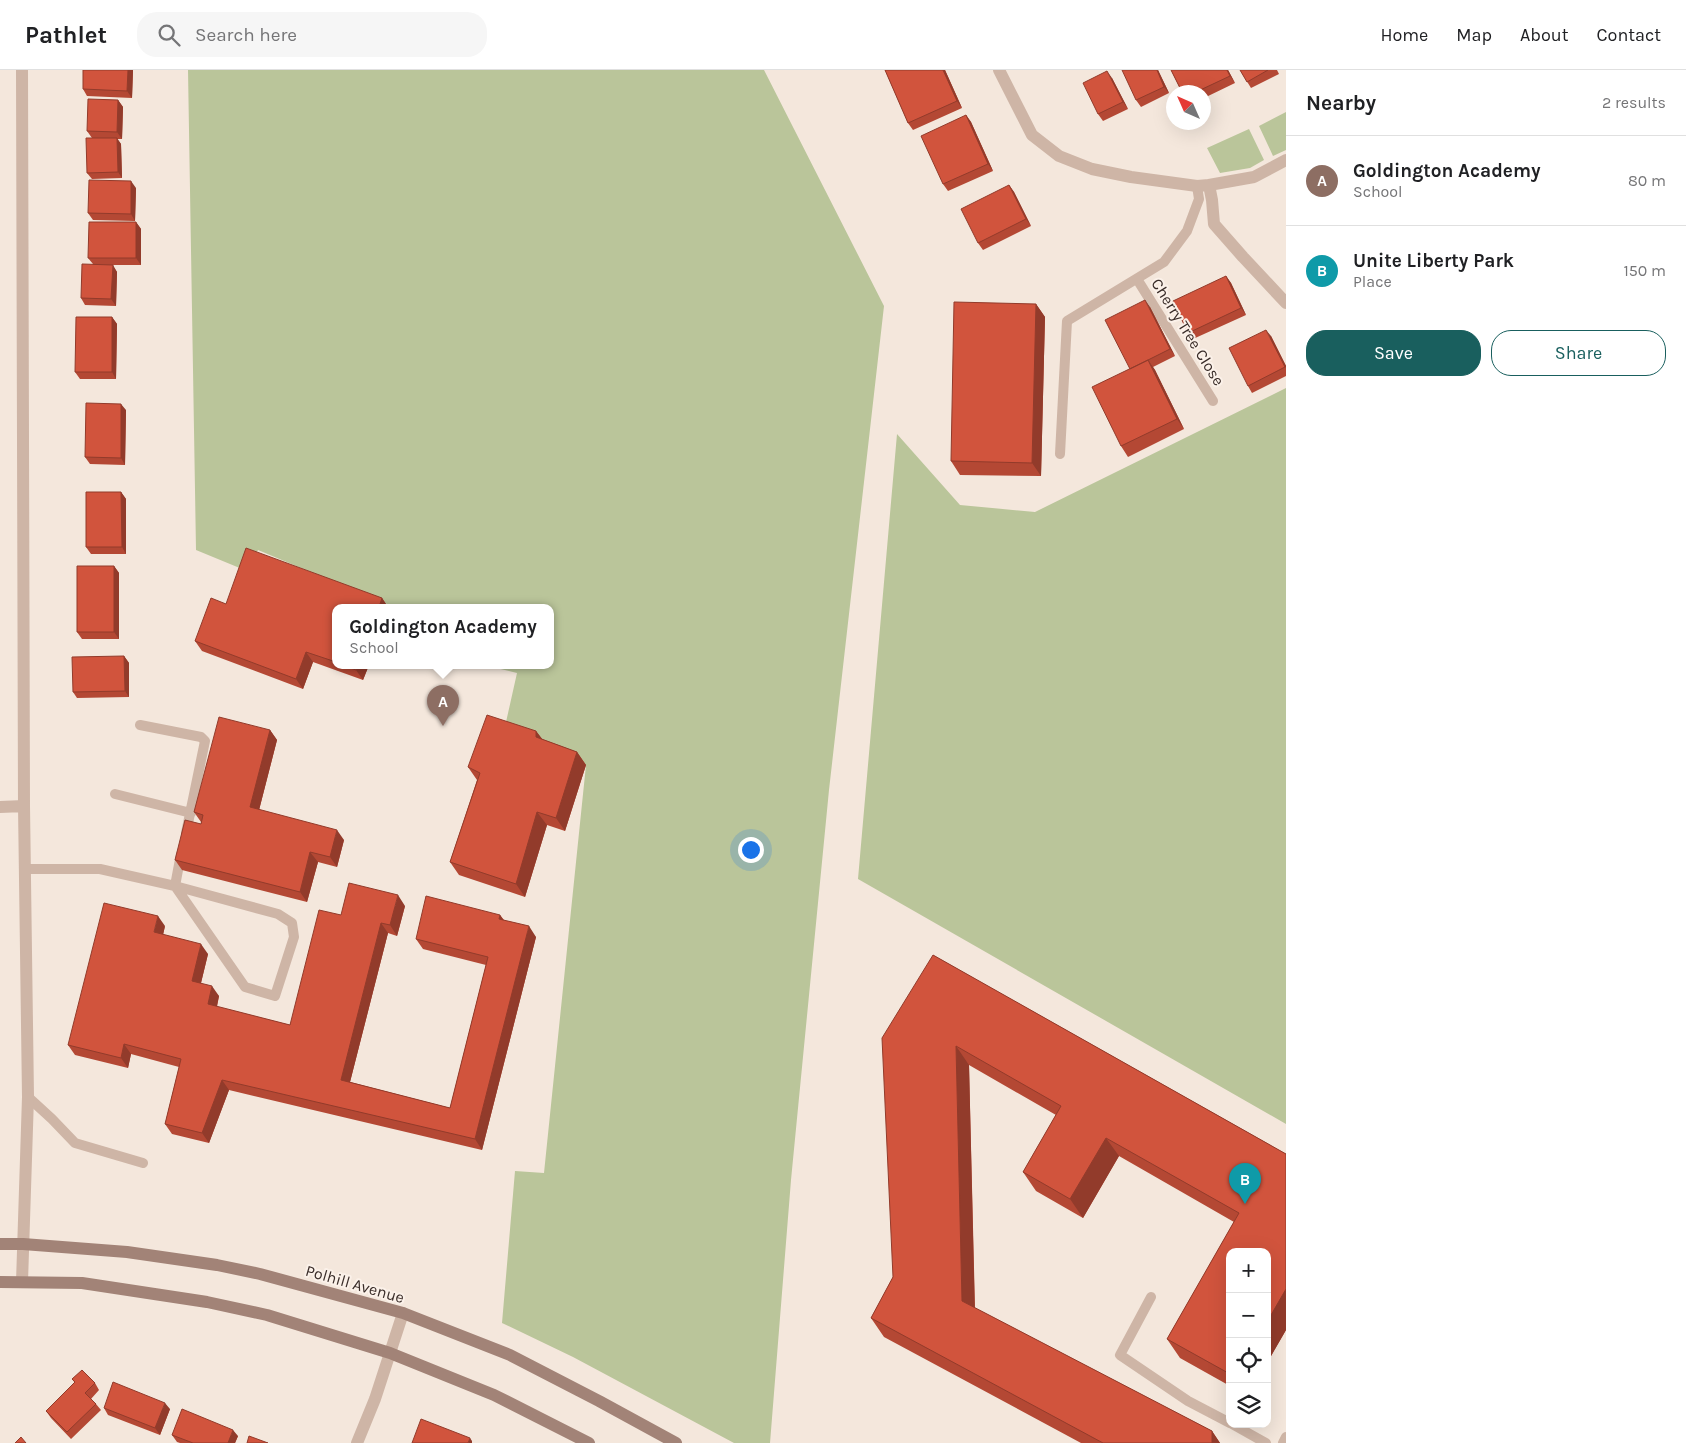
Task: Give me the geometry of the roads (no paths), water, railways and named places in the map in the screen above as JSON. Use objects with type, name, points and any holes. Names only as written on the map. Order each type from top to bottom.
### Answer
[{"type":"street","points":[[22,70],[24,806],[28,1097],[22,1282]]},
{"type":"street","points":[[999,70],[1032,135],[1058,156],[1092,169],[1131,177],[1203,186],[1254,177],[1286,160]]},
{"type":"street","points":[[1203,186],[1212,200],[1214,224],[1242,257],[1286,302]]},
{"type":"street","points":[[0,807],[24,806]]},
{"type":"street","name":"Polhill Avenue","points":[[0,1244],[24,1244],[127,1252],[217,1265],[260,1274],[403,1314],[510,1356],[676,1443]]},
{"type":"street","points":[[0,1282],[82,1283],[207,1302],[267,1315],[390,1353],[494,1395],[589,1443]]},
{"type":"street","points":[[357,1443],[403,1314]]},
{"type":"lane","points":[[1060,454],[1067,321],[1164,262],[1186,231],[1203,186]]},
{"type":"lane","name":"Cherry Tree Close","points":[[1137,279],[1213,401]]},
{"type":"lane","points":[[25,869],[100,869],[174,886],[278,914],[292,923],[294,937],[275,996],[244,987],[174,886],[205,741],[203,738],[140,725]]},
{"type":"lane","points":[[115,794],[190,813]]},
{"type":"lane","points":[[28,1097],[75,1143],[144,1163]]},
{"type":"lane","points":[[1151,1297],[1120,1355],[1188,1400],[1226,1421]]},
{"type":"lane","points":[[1238,1428],[1266,1443]]},
{"type":"lane","points":[[1283,1443],[1286,1437]]},
{"type":"place","name":"Goldington Academy","points":[[443,726]]},
{"type":"place","name":"Unite Liberty Park","points":[[1245,1204]]}]
